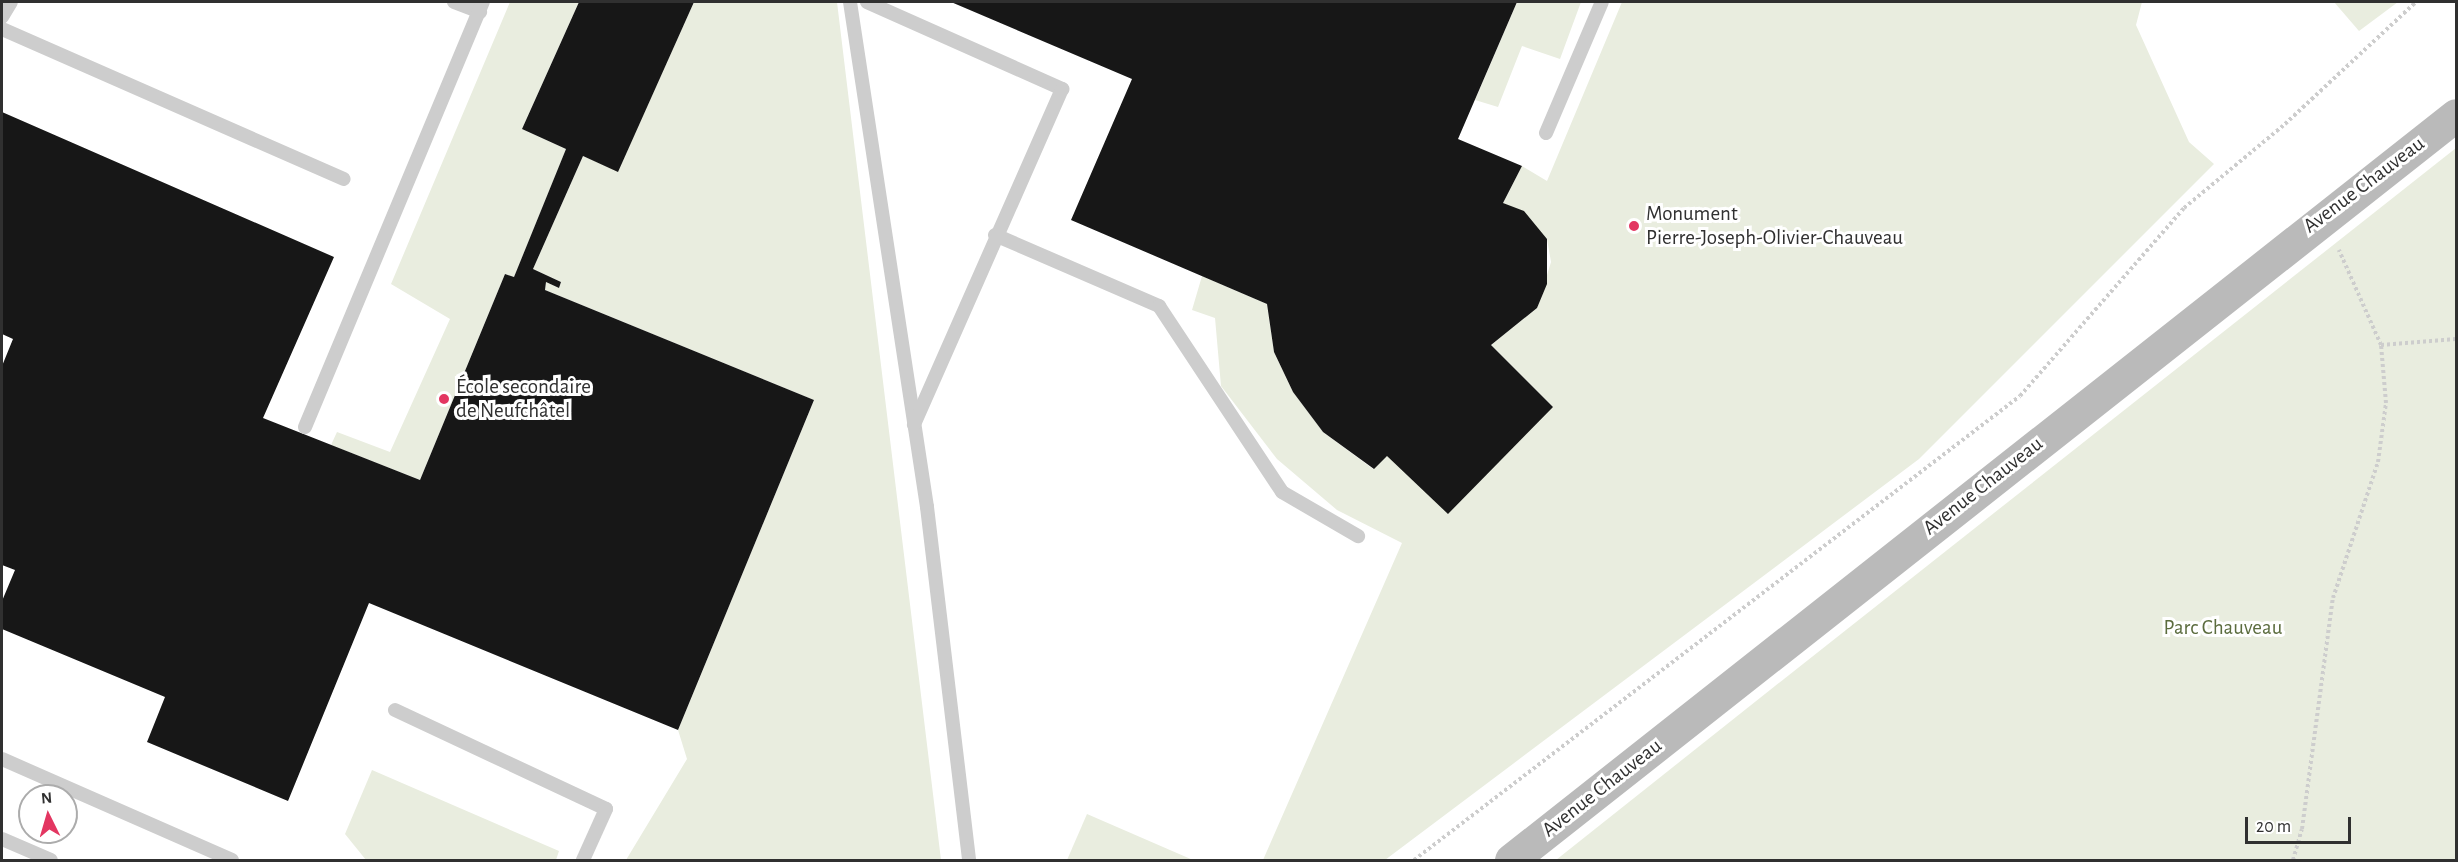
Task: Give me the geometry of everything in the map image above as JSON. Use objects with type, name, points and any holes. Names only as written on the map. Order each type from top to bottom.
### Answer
[{"type":"main road","name":"Avenue Chauveau","points":[[1511,861],[2324,216],[2457,115]]},
{"type":"lane","points":[[2,16],[11,2]]},
{"type":"lane","points":[[305,427],[482,7],[454,2]]},
{"type":"lane","points":[[850,2],[914,425],[969,861]]},
{"type":"lane","points":[[867,2],[1062,89],[995,236],[914,425]]},
{"type":"lane","points":[[1546,133],[1602,2]]},
{"type":"lane","points":[[2,29],[343,179]]},
{"type":"lane","points":[[995,236],[1159,306],[1282,492],[1358,536]]},
{"type":"lane","points":[[395,710],[606,809],[583,861]]},
{"type":"lane","points":[[2,759],[232,861]]},
{"type":"lane","points":[[2,839],[51,861]]},
{"type":"path","points":[[1414,861],[2020,396],[2184,208],[2285,124],[2373,37],[2416,2]]},
{"type":"path","points":[[2293,861],[2302,829],[2333,598],[2379,462],[2386,403],[2381,345],[2324,216]]},
{"type":"path","points":[[2381,345],[2457,339]]},
{"type":"green space","points":[[510,2],[579,2],[522,129],[566,149],[514,277],[505,274],[420,480],[331,445],[337,432],[390,452],[450,319],[391,284]]},
{"type":"green space","points":[[694,2],[837,2],[941,860],[626,860],[687,759],[678,730],[814,400],[545,290],[546,282],[559,288],[561,282],[533,269],[583,156],[618,171]]},
{"type":"green space","points":[[1517,2],[1581,2],[1560,59],[1522,46],[1498,107],[1475,100]]},
{"type":"green space","points":[[1622,2],[2142,2],[2136,25],[2189,142],[2214,164],[1919,459],[1385,860],[1263,860],[1402,543],[1337,510],[1277,459],[1221,386],[1215,318],[1192,310],[1202,276],[1267,304],[1274,352],[1293,392],[1323,432],[1373,469],[1387,456],[1553,407],[1491,345],[1537,308],[1551,262],[1547,239],[1503,203],[1522,166],[1547,181]]},
{"type":"green space","points":[[2334,2],[2398,2],[2359,31]]},
{"type":"green space","name":"Parc Chauveau","points":[[2456,148],[2456,860],[1556,860],[1770,690]]},
{"type":"green space","points":[[372,770],[559,851],[556,860],[366,860],[345,834]]},
{"type":"green space","points":[[1087,814],[1193,860],[1067,860]]},
{"type":"building","points":[[579,2],[694,2],[618,172],[583,156],[533,269],[561,282],[559,288],[546,282],[545,290],[814,400],[678,730],[369,603],[288,801],[147,742],[165,697],[2,629],[2,601],[15,570],[2,565],[2,366],[13,339],[2,334],[2,112],[334,257],[263,418],[420,480],[505,274],[514,277],[566,149],[522,129]]},
{"type":"building","points":[[951,2],[1517,2],[1458,139],[1522,166],[1503,203],[1524,211],[1547,239],[1547,284],[1537,308],[1491,345],[1553,407],[1448,514],[1387,456],[1374,469],[1323,432],[1293,392],[1274,352],[1267,304],[1071,220],[1132,79]]},
{"type":"place","name":"Monument Pierre-Joseph-Olivier-Chauveau","points":[[1634,226]]},
{"type":"place","name":"École secondaire de Neufchâtel","points":[[444,399]]}]
